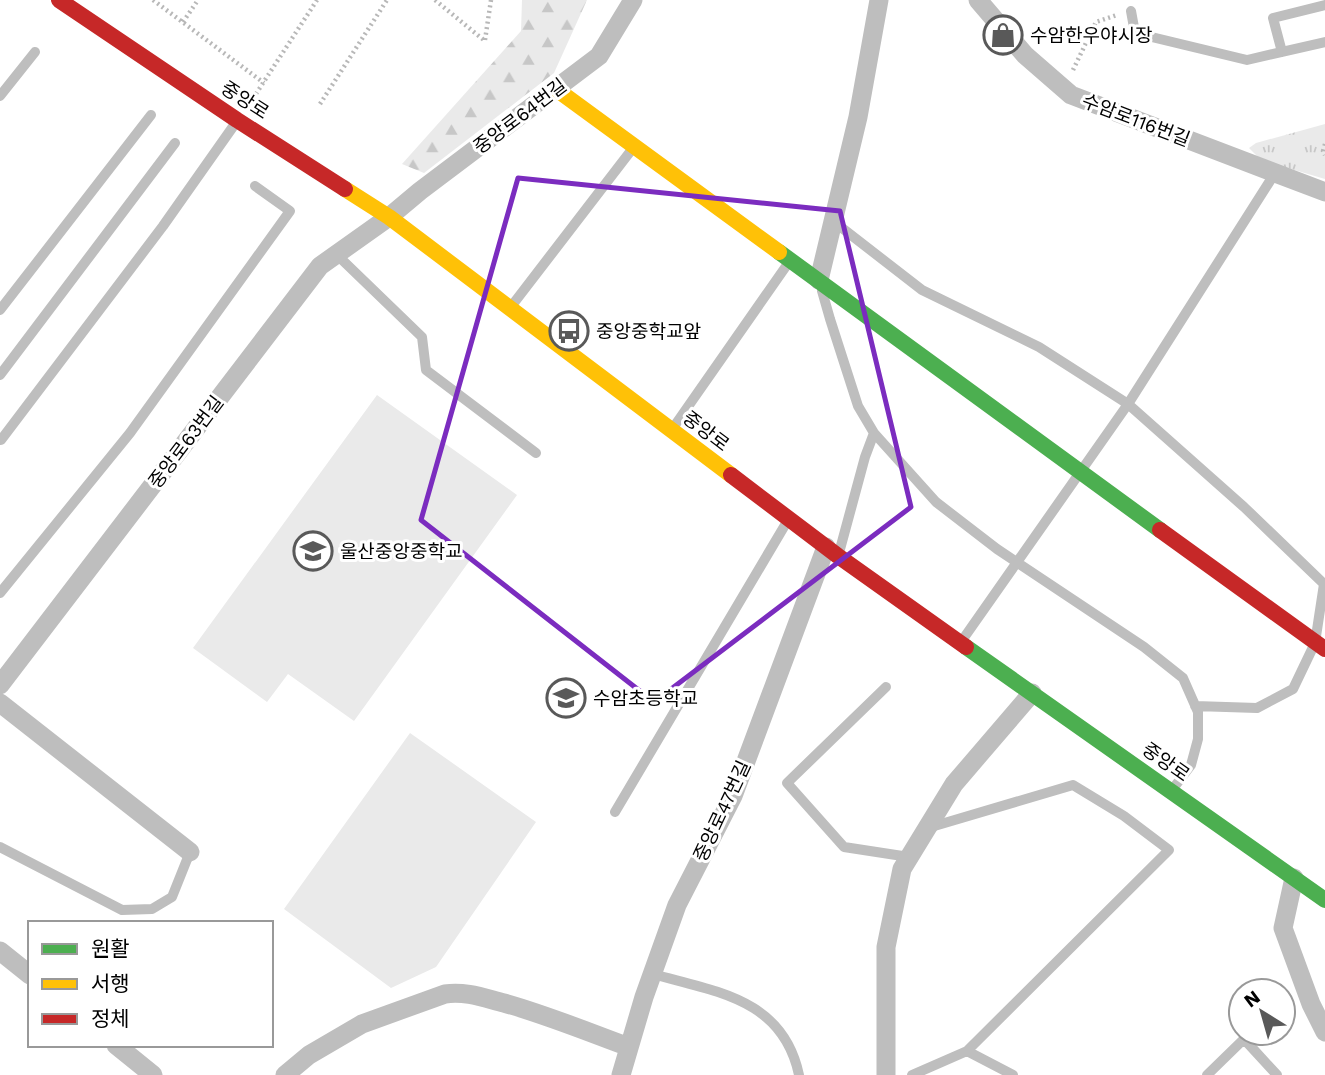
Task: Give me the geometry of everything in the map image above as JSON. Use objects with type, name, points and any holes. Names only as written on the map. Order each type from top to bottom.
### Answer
[{"type":"main road","name":"중앙로","points":[[59,0],[237,120],[389,217],[832,552],[1325,900]]},
{"type":"main road","points":[[556,89],[1320,646]]},
{"type":"street","name":"중앙로64번길","points":[[389,217],[419,191],[599,56],[633,0]]},
{"type":"street","points":[[820,280],[858,117],[879,0]]},
{"type":"street","name":"수암로116번길","points":[[978,0],[1025,55],[1071,95],[1325,192]]},
{"type":"street","name":"중앙로63번길","points":[[0,685],[320,266],[389,217]]},
{"type":"street","name":"중앙로47번길","points":[[621,1075],[644,997],[677,905],[733,796],[832,552]]},
{"type":"street","points":[[886,1075],[886,947],[902,869],[954,785],[1032,693]]},
{"type":"street","points":[[0,703],[190,852]]},
{"type":"street","points":[[1294,878],[1283,928],[1311,1004],[1325,1032]]},
{"type":"street","points":[[0,951],[28,973]]},
{"type":"street","points":[[285,1075],[309,1055],[362,1024],[444,994],[458,992],[537,1013],[629,1047]]},
{"type":"street","points":[[118,1047],[153,1075]]},
{"type":"lane","points":[[1282,52],[1273,18],[1325,5]]},
{"type":"lane","points":[[1131,11],[1136,33],[1247,60],[1325,42]]},
{"type":"lane","points":[[0,96],[35,52]]},
{"type":"lane","points":[[0,310],[151,115]]},
{"type":"lane","points":[[0,439],[155,237],[237,120]]},
{"type":"lane","points":[[0,375],[175,143]]},
{"type":"lane","points":[[510,309],[635,146]]},
{"type":"lane","points":[[960,643],[1128,404],[1275,173]]},
{"type":"lane","points":[[0,593],[130,433],[290,211],[255,186]]},
{"type":"lane","points":[[833,221],[922,290],[1040,347],[1128,404],[1244,507],[1324,583],[1320,646],[1293,689],[1257,708],[1195,705]]},
{"type":"lane","points":[[336,254],[422,337],[426,370],[536,453]]},
{"type":"lane","points":[[671,430],[791,259]]},
{"type":"lane","points":[[820,280],[858,406],[874,433],[936,502],[997,549],[1144,647],[1183,677],[1198,712],[1198,739],[1191,765],[1171,791]]},
{"type":"lane","points":[[832,552],[874,433]]},
{"type":"lane","points":[[615,812],[788,519]]},
{"type":"lane","points":[[886,687],[787,783],[844,847],[909,858]]},
{"type":"lane","points":[[912,1075],[967,1051],[1169,850],[1124,816],[1073,785],[927,829]]},
{"type":"lane","points":[[0,847],[122,910],[152,909],[172,897],[190,852]]},
{"type":"lane","points":[[653,974],[727,995],[755,1008],[783,1034],[796,1058],[799,1075]]},
{"type":"lane","points":[[1207,1075],[1244,1039],[1277,1075]]},
{"type":"lane","points":[[967,1051],[1013,1075]]},
{"type":"path","points":[[153,0],[264,83],[317,0]]},
{"type":"path","points":[[183,22],[198,0]]},
{"type":"path","points":[[320,104],[387,0]]},
{"type":"path","points":[[435,0],[485,41],[491,0]]},
{"type":"path","points":[[1064,88],[1096,22],[1131,11]]},
{"type":"path","points":[[1325,144],[1325,155]]},
{"type":"highlighted area","points":[[518,178],[840,211],[911,507],[654,702],[421,520]]},
{"type":"green space","points":[[522,0],[587,0],[554,73],[424,173],[402,164],[521,31]]},
{"type":"green space","points":[[1325,124],[1325,179],[1261,160],[1249,148],[1256,143]]},
{"type":"green space","points":[[377,395],[517,495],[354,721],[288,674],[267,702],[193,648]]},
{"type":"green space","points":[[410,733],[536,822],[436,967],[391,988],[284,909]]},
{"type":"traffic: fast","points":[[779,252],[1160,530]]},
{"type":"traffic: fast","points":[[966,647],[1325,900]]},
{"type":"traffic: slow","points":[[556,89],[779,252]]},
{"type":"traffic: slow","points":[[345,189],[389,217],[731,475]]},
{"type":"traffic: jam","points":[[59,0],[345,189]]},
{"type":"traffic: jam","points":[[731,475],[838,556],[966,647]]},
{"type":"traffic: jam","points":[[1160,530],[1325,649]]},
{"type":"place","name":"수암한우야시장","points":[[1003,35]]},
{"type":"place","name":"중앙중학교앞","points":[[569,331]]},
{"type":"place","name":"울산중앙중학교","points":[[313,551]]},
{"type":"place","name":"수암초등학교","points":[[566,698]]}]
